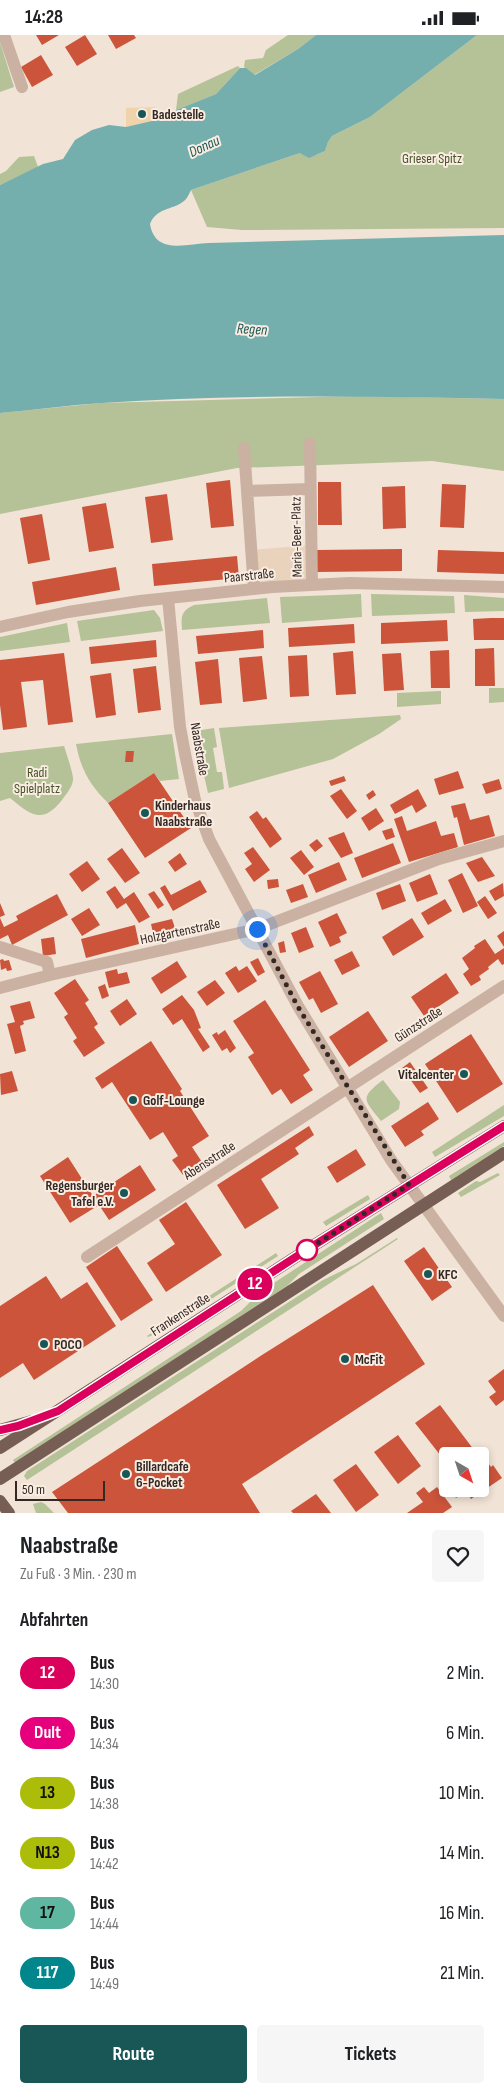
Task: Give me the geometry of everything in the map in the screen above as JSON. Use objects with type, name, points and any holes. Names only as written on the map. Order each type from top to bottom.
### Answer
[{"type":"main road","name":"Frankenstraße","points":[[0,1448],[504,1126]]},
{"type":"main road","points":[[0,1479],[504,1153]]},
{"type":"main road","points":[[0,1430],[18,1426],[58,1411]]},
{"type":"main road","points":[[0,1501],[9,1513]]},
{"type":"street","points":[[4,35],[22,87]]},
{"type":"street","name":"Maria-Beer-Platz","points":[[310,443],[312,585]]},
{"type":"street","points":[[244,448],[254,589]]},
{"type":"street","name":"Maria-Beer-Platz","points":[[247,491],[310,489]]},
{"type":"street","name":"Paarstraße","points":[[0,627],[68,612],[140,601],[254,589],[312,585],[420,583],[504,587]]},
{"type":"street","name":"Naabstraße","points":[[168,598],[180,727],[191,784],[209,839],[298,1007],[347,1088],[409,1185],[504,1316]]},
{"type":"street","name":"Holzgartenstraße","points":[[0,988],[257,929],[432,862],[504,841]]},
{"type":"street","points":[[0,947],[48,962],[50,975]]},
{"type":"street","name":"Günzstraße","points":[[347,1088],[504,985]]},
{"type":"street","name":"Abensstraße","points":[[86,1257],[347,1088]]},
{"type":"green space","points":[[288,35],[316,35],[298,49],[254,75],[244,67],[245,60],[263,58],[266,50]]},
{"type":"green space","name":"Grieser Spitz","points":[[477,35],[504,35],[504,228],[242,230],[207,227],[191,190],[300,153],[316,155],[325,151],[332,136],[370,117]]},
{"type":"green space","points":[[0,42],[14,87],[0,92]]},
{"type":"green space","points":[[238,66],[240,68],[216,94],[176,110],[178,94]]},
{"type":"green space","points":[[34,156],[38,167],[0,185],[0,174],[6,171],[19,157]]},
{"type":"green space","points":[[355,396],[504,399],[504,471],[432,461],[237,468],[0,514],[0,413],[101,403]]},
{"type":"green space","points":[[361,594],[362,617],[282,623],[280,597]]},
{"type":"green space","points":[[371,594],[454,596],[455,613],[372,616]]},
{"type":"green space","points":[[464,595],[504,598],[504,611],[465,612]]},
{"type":"green space","points":[[267,598],[270,623],[182,630],[184,612],[194,605]]},
{"type":"green space","points":[[154,610],[160,618],[163,631],[81,641],[77,621]]},
{"type":"green space","points":[[67,623],[70,642],[0,651],[0,637]]},
{"type":"green space","points":[[489,688],[504,688],[504,702],[489,703]]},
{"type":"green space","points":[[441,691],[441,704],[397,707],[397,693]]},
{"type":"green space","points":[[400,715],[401,719],[379,734],[333,759],[229,788],[219,728]]},
{"type":"green space","points":[[214,728],[217,747],[213,748],[217,772],[222,772],[224,789],[208,793],[196,731]]},
{"type":"green space","points":[[172,734],[179,779],[160,781],[154,773],[108,803],[87,776],[76,744]]},
{"type":"green space","name":"Radi Spielplatz","points":[[64,746],[73,780],[69,791],[55,808],[48,813],[36,815],[30,813],[10,798],[0,801],[0,753]]},
{"type":"green space","points":[[383,1080],[400,1102],[399,1109],[381,1121],[368,1104],[367,1095]]},
{"type":"green space","points":[[504,1105],[504,1116],[435,1157],[432,1152]]},
{"type":"green space","points":[[504,1142],[504,1146],[451,1180],[449,1176]]},
{"type":"green space","points":[[498,1173],[500,1175],[461,1197],[458,1193],[476,1181],[480,1182]]},
{"type":"green space","points":[[368,1195],[370,1199],[326,1226],[323,1222]]},
{"type":"green space","points":[[381,1213],[384,1219],[299,1274],[287,1286],[15,1463],[13,1460],[241,1311],[260,1292]]},
{"type":"green space","points":[[397,1238],[27,1480],[24,1476],[27,1471],[323,1280],[356,1264]]},
{"type":"green space","points":[[276,1253],[278,1256],[160,1332],[147,1336]]},
{"type":"green space","points":[[41,1502],[54,1513],[36,1513],[33,1504]]},
{"type":"sand","name":"Badestelle","points":[[155,107],[162,120],[126,127],[126,108]]},
{"type":"shaded area","points":[[311,545],[312,585],[254,589],[252,550]]},
{"type":"water","points":[[316,35],[477,35],[370,117],[332,136],[325,151],[309,158],[300,153],[191,190],[184,201],[156,215],[150,224],[153,234],[165,244],[182,246],[209,243],[504,235],[504,399],[202,398],[89,404],[0,413],[0,185],[43,164],[63,159],[75,140],[92,130],[109,125],[126,127],[165,118],[176,110],[216,94],[240,68],[246,68],[255,75],[298,49]]},
{"type":"building","points":[[36,35],[59,35],[42,45]]},
{"type":"building","points":[[85,35],[97,54],[77,66],[65,47]]},
{"type":"building","points":[[108,35],[134,35],[136,38],[116,49]]},
{"type":"building","points":[[41,55],[53,75],[32,87],[21,67]]},
{"type":"building","points":[[230,480],[234,526],[211,528],[206,483]]},
{"type":"building","points":[[318,482],[341,482],[342,525],[318,525]]},
{"type":"building","points":[[442,484],[466,485],[464,528],[440,527]]},
{"type":"building","points":[[405,486],[406,528],[383,529],[382,487]]},
{"type":"building","points":[[167,494],[173,540],[151,543],[145,497]]},
{"type":"building","points":[[106,503],[114,548],[89,552],[82,507]]},
{"type":"building","points":[[42,514],[50,560],[28,564],[20,518]]},
{"type":"building","points":[[402,549],[402,571],[317,572],[317,550]]},
{"type":"building","points":[[438,550],[504,552],[504,574],[437,572]]},
{"type":"building","points":[[237,556],[239,578],[154,586],[152,564]]},
{"type":"building","points":[[116,567],[120,590],[36,605],[32,582]]},
{"type":"building","points":[[504,618],[504,640],[474,640],[473,619]]},
{"type":"building","points":[[447,620],[448,641],[381,644],[381,623]]},
{"type":"building","points":[[354,624],[355,643],[289,647],[288,628]]},
{"type":"building","points":[[263,630],[264,648],[198,654],[196,636]]},
{"type":"building","points":[[156,640],[157,657],[91,664],[89,647]]},
{"type":"building","points":[[494,648],[495,686],[475,686],[475,649]]},
{"type":"building","points":[[449,650],[450,688],[431,688],[430,651]]},
{"type":"building","points":[[353,651],[356,694],[336,695],[333,653]]},
{"type":"building","points":[[64,653],[73,722],[48,725],[43,680],[21,682],[27,727],[3,730],[0,705],[0,660]]},
{"type":"building","points":[[401,653],[404,690],[384,691],[382,654]]},
{"type":"building","points":[[307,655],[309,696],[290,697],[288,656]]},
{"type":"building","points":[[262,656],[267,699],[243,702],[239,658]]},
{"type":"building","points":[[218,659],[222,703],[200,705],[195,662]]},
{"type":"building","points":[[156,666],[161,710],[138,713],[133,669]]},
{"type":"building","points":[[111,673],[116,715],[96,718],[90,676]]},
{"type":"building","points":[[126,751],[134,751],[133,762],[125,762]]},
{"type":"building","points":[[458,771],[464,788],[439,795],[434,779]]},
{"type":"building","points":[[154,773],[191,828],[145,858],[108,803]]},
{"type":"building","points":[[344,776],[346,781],[331,786],[329,781]]},
{"type":"building","points":[[499,779],[502,789],[486,794],[482,784]]},
{"type":"building","points":[[341,789],[357,811],[347,819],[330,796]]},
{"type":"building","points":[[418,789],[427,806],[416,813],[412,805],[395,814],[390,805]]},
{"type":"building","points":[[373,790],[376,795],[369,800],[366,795]]},
{"type":"building","points":[[465,803],[470,820],[489,815],[495,836],[464,845],[457,817],[454,818],[451,806]]},
{"type":"building","points":[[376,808],[384,821],[369,831],[361,818]]},
{"type":"building","points":[[257,811],[263,819],[266,817],[282,839],[270,848],[249,817]]},
{"type":"building","points":[[402,816],[407,831],[436,821],[441,836],[454,833],[458,847],[409,862],[394,819]]},
{"type":"building","points":[[392,828],[395,837],[386,840],[382,831]]},
{"type":"building","points":[[344,832],[353,853],[341,858],[328,838]]},
{"type":"building","points":[[317,839],[323,846],[315,852],[309,845]]},
{"type":"building","points":[[393,843],[401,863],[362,878],[354,858]]},
{"type":"building","points":[[253,847],[270,870],[254,882],[245,869],[252,864],[244,853]]},
{"type":"building","points":[[122,848],[140,873],[125,883],[107,859]]},
{"type":"building","points":[[301,850],[314,867],[304,875],[290,858]]},
{"type":"building","points":[[180,853],[187,864],[175,872],[168,862]]},
{"type":"building","points":[[482,857],[495,876],[478,882],[466,863]]},
{"type":"building","points":[[87,861],[100,879],[82,892],[69,874]]},
{"type":"building","points":[[339,862],[347,880],[316,893],[308,875]]},
{"type":"building","points":[[462,873],[478,906],[463,913],[448,880]]},
{"type":"building","points":[[430,874],[438,894],[417,902],[409,883]]},
{"type":"building","points":[[278,879],[279,887],[268,889],[267,880]]},
{"type":"building","points":[[200,880],[207,892],[173,911],[160,888],[165,885],[171,895]]},
{"type":"building","points":[[503,883],[504,896],[495,901],[489,891]]},
{"type":"building","points":[[303,884],[308,897],[291,903],[286,890]]},
{"type":"building","points":[[400,884],[406,901],[382,910],[376,893]]},
{"type":"building","points":[[115,886],[124,899],[134,892],[150,917],[139,923],[126,903],[117,909],[106,892]]},
{"type":"building","points":[[154,891],[164,905],[158,909],[148,894]]},
{"type":"building","points":[[57,894],[68,915],[12,945],[8,935],[0,939],[0,918],[4,927],[18,920],[16,916]]},
{"type":"building","points":[[485,896],[497,913],[488,919],[477,902]]},
{"type":"building","points":[[445,899],[452,911],[428,925],[421,913]]},
{"type":"building","points":[[0,903],[5,915],[0,917]]},
{"type":"building","points":[[89,908],[100,925],[82,936],[71,919]]},
{"type":"building","points":[[337,913],[347,933],[339,937],[341,942],[330,947],[318,922]]},
{"type":"building","points":[[412,918],[424,937],[393,956],[382,937]]},
{"type":"building","points":[[172,919],[176,931],[154,937],[151,924]]},
{"type":"building","points":[[135,925],[139,944],[86,958],[81,939]]},
{"type":"building","points":[[306,927],[314,947],[299,953],[291,933]]},
{"type":"building","points":[[504,931],[504,947],[497,936]]},
{"type":"building","points":[[54,937],[56,954],[43,956],[41,939]]},
{"type":"building","points":[[485,939],[495,954],[504,948],[504,964],[502,965],[498,959],[479,976],[481,980],[471,986],[463,974],[469,969],[462,958],[475,948],[474,946]]},
{"type":"building","points":[[284,941],[286,952],[280,953],[278,943]]},
{"type":"building","points":[[352,951],[360,966],[342,975],[334,960]]},
{"type":"building","points":[[258,958],[265,972],[258,976],[250,962]]},
{"type":"building","points":[[3,959],[4,961],[9,960],[12,970],[7,971],[6,968],[1,970],[0,960]]},
{"type":"building","points":[[177,961],[187,977],[161,994],[151,978]]},
{"type":"building","points":[[236,966],[239,971],[247,966],[257,981],[238,993],[225,973]]},
{"type":"building","points":[[117,969],[118,974],[127,972],[130,983],[109,988],[105,972]]},
{"type":"building","points":[[320,971],[338,1004],[321,1013],[313,998],[309,1000],[299,982]]},
{"type":"building","points":[[446,973],[459,993],[424,1016],[411,997]]},
{"type":"building","points":[[75,979],[89,1000],[85,1003],[98,1024],[94,1027],[105,1043],[84,1057],[73,1041],[77,1038],[64,1017],[68,1014],[54,993]]},
{"type":"building","points":[[215,980],[225,993],[207,1006],[197,992]]},
{"type":"building","points":[[105,984],[109,996],[102,999],[98,987]]},
{"type":"building","points":[[182,995],[194,1010],[201,1028],[198,1029],[210,1047],[203,1052],[182,1019],[173,1025],[162,1009]]},
{"type":"building","points":[[127,999],[137,1014],[120,1026],[110,1011]]},
{"type":"building","points":[[265,1000],[310,1070],[303,1075],[313,1090],[291,1104],[281,1089],[272,1095],[248,1057],[254,1053],[233,1021]]},
{"type":"building","points":[[30,1001],[35,1018],[23,1021],[24,1024],[20,1026],[26,1051],[15,1054],[7,1024],[15,1022],[10,1006]]},
{"type":"building","points":[[368,1011],[388,1041],[349,1067],[329,1037]]},
{"type":"building","points":[[225,1030],[236,1048],[230,1053],[227,1048],[222,1051],[212,1035],[217,1032],[218,1035]]},
{"type":"building","name":"Vitalcenter","points":[[471,1034],[503,1084],[457,1113],[425,1064]]},
{"type":"building","points":[[151,1041],[209,1136],[192,1147],[202,1162],[183,1175],[172,1160],[178,1156],[163,1132],[150,1140],[112,1082],[102,1089],[95,1078]]},
{"type":"building","points":[[410,1062],[428,1088],[420,1093],[402,1068]]},
{"type":"building","points":[[12,1071],[18,1091],[1,1095],[0,1074]]},
{"type":"building","points":[[428,1102],[439,1119],[421,1131],[424,1135],[405,1147],[391,1126]]},
{"type":"building","points":[[309,1126],[314,1135],[295,1148],[299,1154],[261,1179],[279,1208],[245,1229],[217,1185]]},
{"type":"building","points":[[356,1149],[366,1165],[337,1183],[327,1167]]},
{"type":"building","points":[[68,1157],[93,1196],[140,1165],[156,1190],[109,1220],[99,1205],[70,1223],[40,1176]]},
{"type":"building","points":[[186,1202],[222,1255],[166,1292],[147,1263],[175,1244],[159,1220]]},
{"type":"building","points":[[117,1246],[153,1300],[121,1321],[86,1267]]},
{"type":"building","name":"KFC","points":[[424,1247],[452,1287],[432,1301],[404,1261]]},
{"type":"building","name":"POCO","points":[[46,1276],[61,1299],[87,1282],[116,1326],[34,1380],[23,1363],[0,1378],[0,1306]]},
{"type":"building","points":[[373,1285],[425,1364],[242,1484],[260,1513],[68,1513],[52,1492],[262,1355]]},
{"type":"building","points":[[504,1369],[504,1400],[496,1406],[489,1397],[496,1392],[488,1381]]},
{"type":"building","points":[[440,1405],[472,1447],[439,1447],[439,1454],[415,1423]]},
{"type":"building","points":[[398,1435],[421,1466],[398,1484],[374,1452]]},
{"type":"building","points":[[356,1464],[379,1495],[356,1512],[333,1480]]},
{"type":"building","points":[[489,1464],[491,1467],[493,1465],[502,1478],[489,1487]]},
{"type":"building","points":[[424,1487],[429,1493],[437,1487],[439,1497],[444,1497],[452,1507],[443,1513],[407,1513],[423,1502],[416,1493]]},
{"type":"building","points":[[316,1494],[331,1513],[293,1513],[291,1511]]},
{"type":"bus line","name":"12","points":[[0,1430],[18,1426],[58,1411],[308,1249],[504,1126]]},
{"type":"place","name":"Badestelle","points":[[142,114]]},
{"type":"place","name":"Kinderhaus Naabstraße","points":[[145,813]]},
{"type":"place","name":"Vitalcenter","points":[[464,1074]]},
{"type":"place","name":"Golf-Lounge","points":[[133,1100]]},
{"type":"place","name":"Regensburger Tafel e.V.","points":[[124,1193]]},
{"type":"place","name":"KFC","points":[[428,1274]]},
{"type":"place","name":"POCO","points":[[44,1344]]},
{"type":"place","name":"McFit","points":[[345,1359]]},
{"type":"place","name":"Billardcafe 6-Pocket","points":[[126,1474]]},
{"type":"route","points":[[257,929],[298,1007],[409,1185],[307,1250]]},
{"type":"water label","name":"Donau","points":[[204,146]]},
{"type":"water label","name":"Regen","points":[[252,329]]}]
